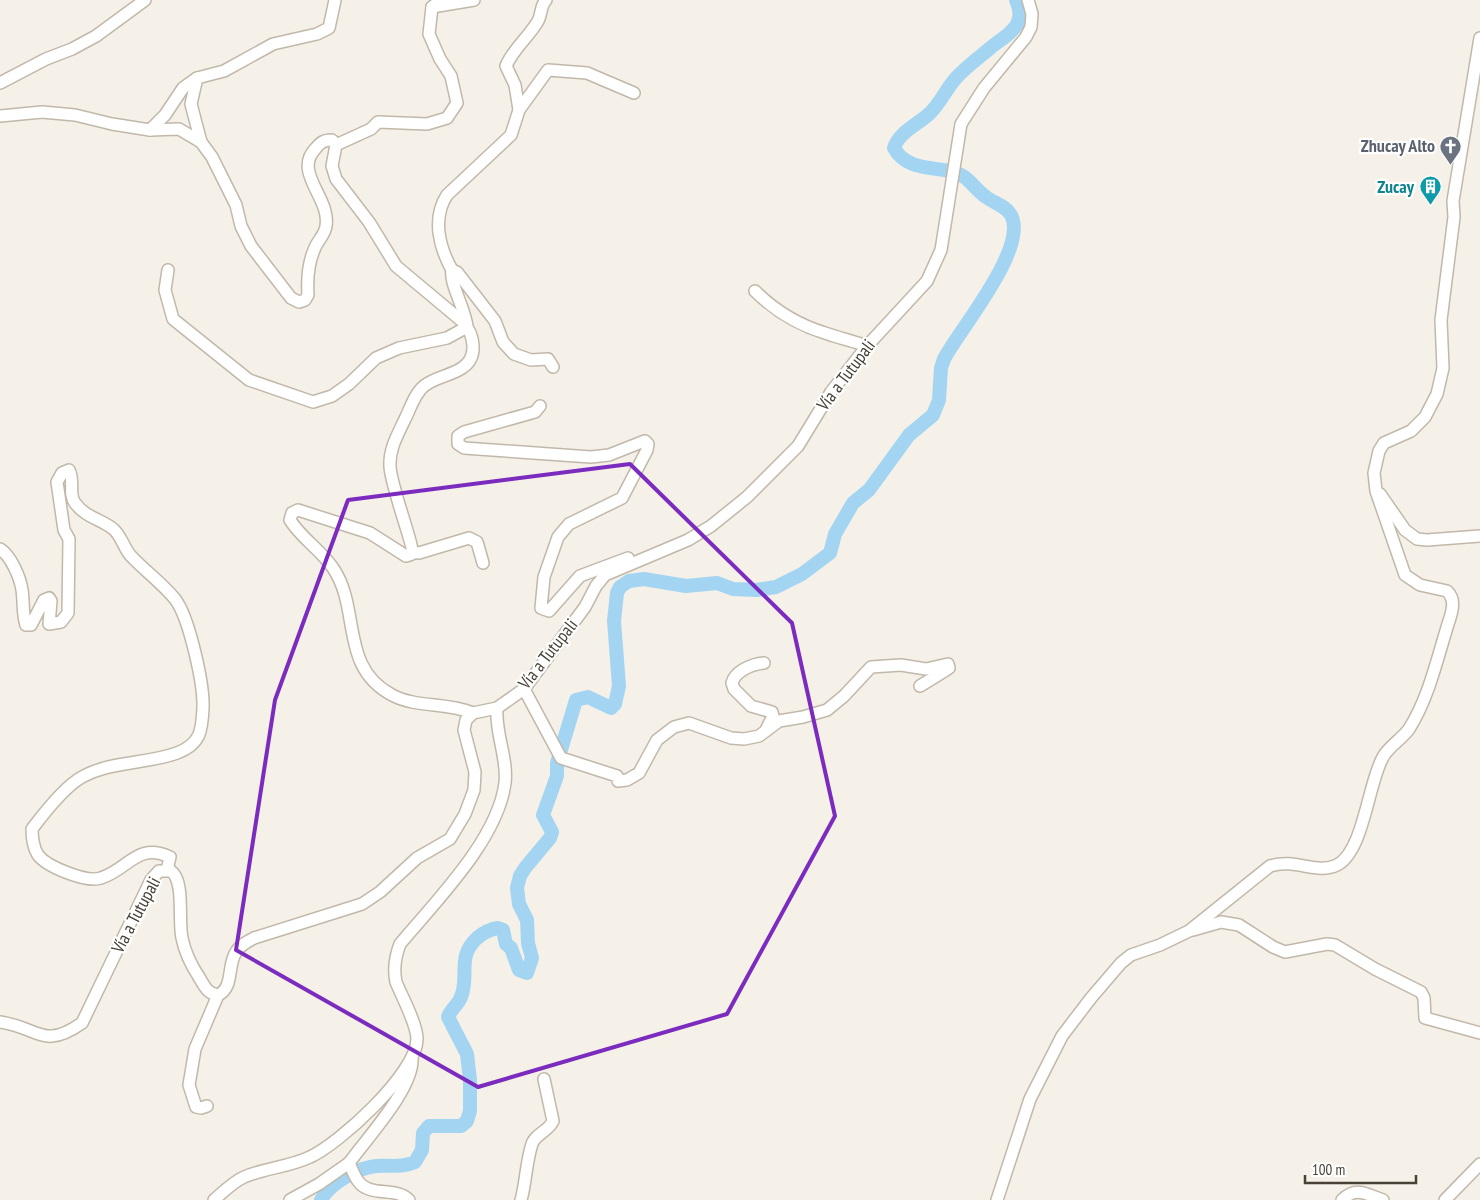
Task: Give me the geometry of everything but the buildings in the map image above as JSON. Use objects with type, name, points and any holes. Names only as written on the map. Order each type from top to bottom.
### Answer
[{"type":"street","points":[[0,83],[96,36],[144,0]]},
{"type":"street","points":[[150,130],[164,115],[183,88],[197,78],[224,71],[273,44],[317,34],[329,28],[335,0]]},
{"type":"street","points":[[336,145],[371,129],[378,122],[428,124],[447,118],[457,103],[451,76],[440,59],[429,34],[436,4],[474,0]]},
{"type":"street","points":[[519,110],[515,86],[506,66],[512,52],[526,40],[539,19],[542,4],[546,0]]},
{"type":"street","name":"Vía a Tutupali","points":[[473,713],[497,708],[524,689],[585,607],[596,586],[605,575],[659,553],[711,526],[747,497],[798,446],[831,392],[867,346],[933,272],[940,250],[960,124],[984,88],[1022,43],[1031,27],[1032,14],[1028,0]]},
{"type":"street","points":[[1189,931],[1270,866],[1283,862],[1298,863],[1312,868],[1325,868],[1337,865],[1346,857],[1364,817],[1376,775],[1384,756],[1408,730],[1421,708],[1453,608],[1452,597],[1447,591],[1420,585],[1405,576],[1376,491],[1374,473],[1378,451],[1384,443],[1411,431],[1425,417],[1440,382],[1443,368],[1441,320],[1450,252],[1457,174],[1480,38]]},
{"type":"street","points":[[467,327],[466,314],[452,278],[452,270],[445,258],[440,241],[437,214],[441,203],[447,195],[511,135],[519,110],[540,78],[548,70],[587,72],[634,93]]},
{"type":"street","points":[[197,78],[191,104],[201,142],[212,157],[236,205],[241,226],[251,246],[291,298],[299,302],[308,295],[311,258],[326,225],[323,204],[308,171],[310,153],[320,142],[332,140],[336,145],[332,166],[336,178],[370,222],[396,266],[471,332],[474,344],[468,361],[462,368],[422,387],[395,440],[391,453],[390,471],[393,488],[414,552]]},
{"type":"street","points":[[1467,114],[1478,95],[1480,86]]},
{"type":"street","points":[[0,116],[42,112],[74,115],[150,130],[178,129],[201,142]]},
{"type":"street","points":[[168,270],[166,290],[173,319],[249,380],[314,402],[332,396],[376,358],[399,348],[447,338],[467,327]]},
{"type":"street","points":[[452,270],[458,272],[495,321],[503,342],[514,354],[531,360],[548,359],[553,367]]},
{"type":"street","points":[[754,291],[766,302],[793,320],[824,333],[867,346]]},
{"type":"street","points":[[540,406],[535,412],[464,432],[458,436],[458,444],[464,448],[591,457],[609,455],[645,441],[648,444],[647,450],[622,498],[569,524],[558,537],[544,578],[541,608],[549,611],[580,576],[611,563],[652,552],[659,553]]},
{"type":"street","points":[[0,549],[5,552],[13,565],[22,589],[23,617],[26,625],[31,625],[44,600],[49,598],[52,601],[50,624],[61,622],[68,613],[69,540],[64,530],[57,482],[62,473],[70,470],[73,501],[81,511],[113,528],[127,552],[145,572],[174,598],[181,608],[194,651],[203,701],[202,731],[193,743],[178,752],[100,770],[80,778],[46,811],[32,829],[33,843],[39,855],[64,872],[100,879],[145,852],[160,852],[170,857],[167,870]]},
{"type":"street","points":[[1376,491],[1384,497],[1405,530],[1417,539],[1480,536]]},
{"type":"street","points":[[207,1106],[201,1108],[196,1106],[189,1085],[195,1050],[218,995],[227,987],[233,956],[244,944],[254,938],[362,904],[380,892],[427,850],[442,844],[455,834],[474,790],[474,760],[464,730],[466,720],[473,713],[459,707],[404,701],[387,692],[376,683],[362,664],[354,646],[344,595],[334,569],[294,525],[290,520],[290,515],[298,510],[370,533],[406,556],[414,552],[470,538],[477,542],[484,563]]},
{"type":"street","points":[[764,663],[756,664],[741,671],[732,684],[734,689],[751,706],[772,712],[773,716],[766,730]]},
{"type":"street","points":[[524,689],[561,758],[617,776],[618,782],[638,774],[662,735],[682,724],[689,723],[737,739],[759,736],[779,721],[803,717],[826,710],[844,696],[871,667],[901,665],[926,669],[948,664],[949,668],[920,686]]},
{"type":"street","points":[[290,1200],[350,1166],[409,1078],[417,1039],[396,982],[394,973],[396,955],[400,944],[448,886],[493,824],[505,784],[506,770],[496,724],[497,708]]},
{"type":"street","name":"Vía a Tutupali","points":[[0,1022],[47,1037],[67,1033],[82,1023],[151,880],[158,871],[167,870],[174,873],[179,882],[180,926],[186,953],[206,989],[218,995]]},
{"type":"street","points":[[997,1200],[1030,1099],[1062,1036],[1121,963],[1131,955],[1160,945],[1189,931],[1221,922],[1229,922],[1239,925],[1273,947],[1285,952],[1327,944],[1335,945],[1375,969],[1421,992],[1424,998],[1425,1018],[1480,1033]]},
{"type":"street","points":[[214,1200],[245,1177],[288,1166],[311,1157],[332,1145],[383,1097],[399,1078],[412,1056]]},
{"type":"street","points":[[521,1200],[532,1144],[538,1136],[551,1126],[552,1121],[544,1079]]},
{"type":"street","points":[[1445,1200],[1480,1164]]},
{"type":"street","points":[[350,1166],[357,1181],[366,1189],[402,1195],[409,1200]]},
{"type":"street","points":[[1342,1200],[1348,1194],[1359,1191],[1382,1200]]},
{"type":"highlighted area","points":[[630,464],[792,623],[835,816],[727,1014],[478,1087],[236,950],[275,700],[348,500]]},
{"type":"waterway","points":[[321,1200],[337,1182],[353,1173],[369,1167],[396,1166],[415,1162],[422,1150],[423,1133],[429,1126],[461,1126],[467,1121],[470,1111],[470,1080],[467,1054],[448,1017],[460,1000],[467,953],[471,945],[484,933],[498,928],[503,930],[506,944],[511,948],[519,970],[527,973],[532,958],[528,943],[527,920],[519,904],[517,888],[520,876],[550,838],[552,832],[543,815],[557,776],[557,763],[576,700],[588,697],[611,708],[615,704],[619,686],[614,621],[617,593],[620,587],[629,581],[644,579],[686,586],[717,583],[733,589],[756,590],[776,587],[802,574],[830,553],[835,534],[853,503],[869,490],[909,435],[933,415],[939,400],[941,368],[944,359],[1002,267],[1010,247],[1014,229],[1009,212],[986,197],[962,175],[950,171],[918,166],[905,160],[894,148],[896,142],[904,133],[933,110],[952,82],[960,74],[1013,30],[1019,18],[1016,0]]},
{"type":"place","name":"Zhucay Alto","points":[[1451,165]]},
{"type":"place","name":"Zucay","points":[[1430,206]]}]
